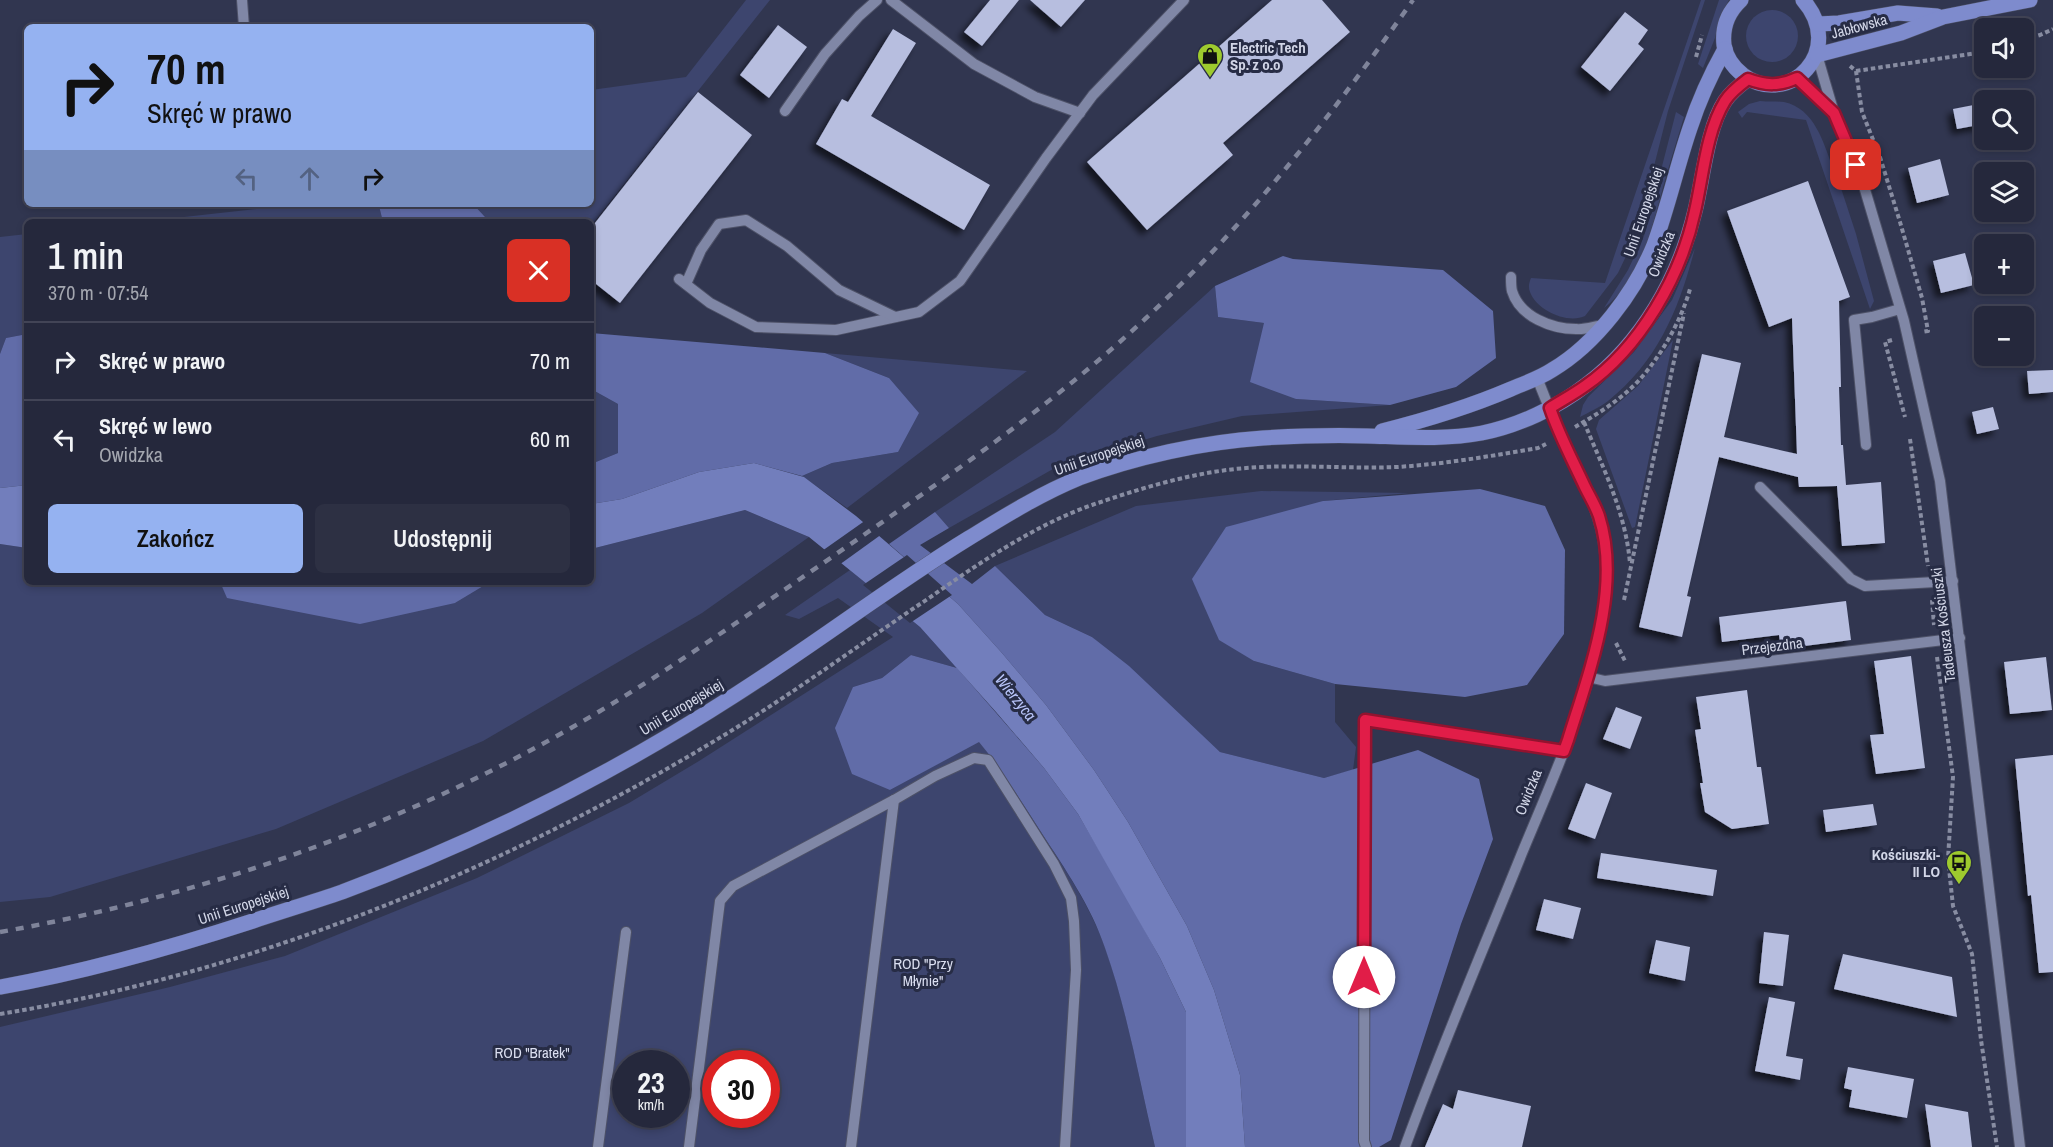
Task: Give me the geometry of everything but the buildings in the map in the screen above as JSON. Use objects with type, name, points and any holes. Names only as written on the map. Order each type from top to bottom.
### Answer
[{"type":"main road","points":[[1741,0],[1726,19],[1723,34],[1725,49],[1737,71],[1760,84],[1773,85],[1797,78],[1816,55],[1820,39],[1818,24],[1812,10],[1803,0]]},
{"type":"main road","name":"Jabłowska","points":[[1816,55],[1901,33],[1943,17],[2030,0]]},
{"type":"main road","name":"Jabłowska","points":[[1818,24],[1839,23],[1898,13],[1943,17]]},
{"type":"main road","name":"Unii Europejskiej","points":[[1358,436],[1422,422],[1481,402],[1537,378],[1553,370],[1578,351],[1613,316],[1639,276],[1653,245],[1690,127],[1707,83],[1725,49]]},
{"type":"main road","name":"Owidzka","points":[[1550,408],[1586,385],[1617,357],[1643,326],[1668,288],[1695,213],[1715,123],[1726,100],[1748,79]]},
{"type":"main road","name":"Unii Europejskiej","points":[[0,987],[118,962],[184,944],[342,892],[492,830],[640,753],[735,695],[939,557],[1026,503],[1069,483],[1162,453],[1259,439],[1358,436],[1425,437],[1483,433],[1518,422],[1550,408]]},
{"type":"street","points":[[242,0],[244,24]]},
{"type":"street","points":[[785,111],[825,54],[859,16],[877,0]]},
{"type":"street","points":[[891,0],[974,64],[1035,97],[1080,113]]},
{"type":"street","points":[[895,317],[839,290],[787,246],[747,220],[719,224],[683,281],[710,303],[756,327],[836,330],[919,312],[960,281],[1093,95],[1184,0]]},
{"type":"street","name":"Tadeusza Kościuszki","points":[[1816,55],[1834,113],[1863,183],[1912,348],[1940,482],[2020,1147]]},
{"type":"street","name":"Tadeusza Kościuszki","points":[[1797,78],[1834,113]]},
{"type":"street","points":[[1511,277],[1512,290],[1519,303],[1534,318],[1557,328],[1579,330],[1604,325]]},
{"type":"street","points":[[1866,446],[1854,320],[1900,309]]},
{"type":"street","name":"Owidzka","points":[[1405,1147],[1564,751],[1588,677],[1604,610],[1605,546],[1599,516],[1561,436],[1537,378]]},
{"type":"street","points":[[1760,487],[1851,579],[1865,586],[1953,581]]},
{"type":"street","name":"Przejezdna","points":[[1588,677],[1605,681],[1960,638]]},
{"type":"street","points":[[1366,1147],[1364,1141],[1365,720],[1564,751]]},
{"type":"street","points":[[689,1147],[720,901],[734,886],[935,776],[974,758],[988,760],[1053,864],[1071,898],[1076,970],[1065,1147]]},
{"type":"street","points":[[851,1147],[894,800]]},
{"type":"street","points":[[598,1147],[626,932]]},
{"type":"path","points":[[2034,36],[2053,29]]},
{"type":"path","points":[[1695,61],[1704,32]]},
{"type":"path","points":[[1928,331],[1922,298],[1900,222],[1880,157],[1862,112],[1856,71],[1974,53]]},
{"type":"path","points":[[1885,342],[1905,418]]},
{"type":"path","points":[[1584,422],[1619,506],[1628,537],[1631,568]]},
{"type":"path","points":[[1908,429],[1918,485],[1953,777],[1948,859],[1950,883],[1953,906],[1972,954],[1981,1040],[1997,1147]]},
{"type":"path","points":[[879,631],[991,556],[1067,515],[1091,505],[1193,475],[1247,468],[1398,466],[1467,460],[1495,455]]},
{"type":"green space","points":[[746,0],[770,0],[594,222],[594,219],[486,219],[476,207],[594,207],[594,90],[686,77]]},
{"type":"green space","points":[[1701,0],[1705,0],[1668,111],[1637,233],[1618,273],[1585,316],[1570,318],[1554,314],[1534,299],[1529,288],[1531,278],[1605,283]]},
{"type":"green space","points":[[1719,0],[1729,0],[1720,16],[1715,38],[1703,68],[1698,64]]},
{"type":"green space","points":[[1772,10],[1782,12],[1790,18],[1796,26],[1798,36],[1796,46],[1790,54],[1782,60],[1772,62],[1762,60],[1754,54],[1748,46],[1746,36],[1748,26],[1754,18],[1762,12]]},
{"type":"green space","points":[[1760,101],[1784,102],[1795,106],[1810,119],[1816,128],[1833,168],[1831,175],[1838,179],[1856,234],[1874,301],[1870,309],[1806,120],[1747,112],[1742,118],[1738,112],[1749,104]]},
{"type":"green space","points":[[1676,112],[1684,117],[1643,252],[1627,283],[1604,308],[1628,270],[1644,236]]},
{"type":"green space","points":[[273,207],[379,207],[382,219],[166,219]]},
{"type":"green space","points":[[24,234],[24,335],[6,338],[0,354],[0,237]]},
{"type":"green space","points":[[1695,248],[1674,313],[1653,351],[1625,385],[1605,403],[1580,417],[1588,397],[1634,352],[1672,300]]},
{"type":"green space","points":[[1215,286],[1218,317],[1264,323],[1296,399],[1390,405],[1242,416],[1157,436],[1060,465],[949,528],[935,512],[1055,432]]},
{"type":"green space","points":[[1673,340],[1635,527],[1632,528],[1596,429],[1599,420],[1638,386]]},
{"type":"green space","points":[[825,353],[1027,371],[847,508],[802,476],[832,463],[898,452],[889,378]]},
{"type":"green space","points":[[594,391],[618,404],[618,453],[594,463]]},
{"type":"green space","points":[[1261,491],[1409,493],[1323,501],[1254,661],[1335,684],[1335,722],[1356,747],[1353,770],[1324,778],[1220,752],[1092,637],[1045,615],[995,566],[1136,506]]},
{"type":"green space","points":[[745,510],[809,537],[702,613],[483,741],[276,829],[50,897],[0,902],[0,544],[24,548],[24,585],[222,585],[228,598],[455,603],[485,585],[594,585],[594,548]]},
{"type":"green space","points":[[850,570],[920,627],[957,668],[911,655],[882,678],[853,687],[890,790],[979,741],[1068,874],[1099,932],[1120,996],[1155,1147],[0,1147],[0,1027],[170,987],[285,956],[477,878],[629,803],[893,637],[838,598],[799,619],[785,615]]},
{"type":"shaded area","points":[[379,207],[476,207],[486,218],[486,219],[382,219]]},
{"type":"shaded area","points":[[1283,256],[1293,259],[1443,270],[1493,311],[1496,358],[1456,387],[1390,405],[1296,399],[1250,382],[1264,323],[1218,317],[1215,286]]},
{"type":"shaded area","points":[[594,333],[825,353],[889,378],[919,413],[898,452],[832,463],[802,476],[754,463],[699,472],[622,499],[594,504],[594,463],[618,453],[618,404],[594,391]]},
{"type":"shaded area","points":[[24,335],[24,485],[0,488],[0,354],[6,338]]},
{"type":"shaded area","points":[[1480,489],[1545,506],[1565,550],[1564,634],[1527,685],[1465,697],[1335,684],[1254,661],[1219,640],[1192,579],[1226,527],[1323,501]]},
{"type":"shaded area","points":[[935,512],[949,528],[920,545],[972,584],[995,566],[1045,615],[1092,637],[1129,666],[1220,752],[1324,778],[1418,750],[1479,779],[1493,839],[1461,924],[1391,1140],[1379,1147],[1245,1147],[1240,1075],[1214,990],[1187,926],[1128,822],[1094,770],[1046,705],[1002,653],[958,604],[889,544]]},
{"type":"shaded area","points":[[221,585],[295,587],[485,585],[455,603],[360,624],[227,598]]},
{"type":"shaded area","points":[[911,655],[957,668],[1044,768],[1078,814],[1122,889],[1160,958],[1186,1012],[1186,1147],[1155,1147],[1127,1022],[1099,932],[1068,874],[1011,786],[979,742],[890,790],[852,774],[835,728],[853,687],[882,678]]},
{"type":"water","name":"Wierzyca","points":[[754,463],[804,477],[856,516],[958,604],[1046,705],[1094,770],[1128,822],[1187,926],[1214,990],[1240,1075],[1245,1147],[1186,1147],[1186,1012],[1160,958],[1078,814],[1044,768],[920,627],[809,537],[745,510],[594,548],[594,504],[622,499],[699,472]]},
{"type":"water","points":[[24,485],[24,548],[0,544],[0,488]]},
{"type":"pier","points":[[866,520],[882,534],[839,565],[822,551]]},
{"type":"pier","points":[[907,555],[952,595],[910,623],[863,585]]},
{"type":"railway","points":[[0,932],[149,899],[222,878],[366,827],[504,764],[571,728],[696,650],[986,448],[1068,386],[1145,319],[1219,245],[1287,167],[1352,85],[1413,0]]},
{"type":"place","name":"Electric Tech Sp. z o.o","points":[[1210,79]]},
{"type":"place","name":"Kościuszki- II LO","points":[[1959,886]]},
{"type":"route","points":[[1364,977],[1365,720],[1564,751],[1588,677],[1604,610],[1605,546],[1599,516],[1550,408],[1586,385],[1617,357],[1643,326],[1668,288],[1695,213],[1715,123],[1726,100],[1748,79],[1760,84],[1773,85],[1797,78],[1834,113],[1856,165]]},
{"type":"park label","name":"ROD \"Przy Młynie\"","points":[[923,972]]},
{"type":"park label","name":"ROD \"Bratek\"","points":[[532,1052]]}]
